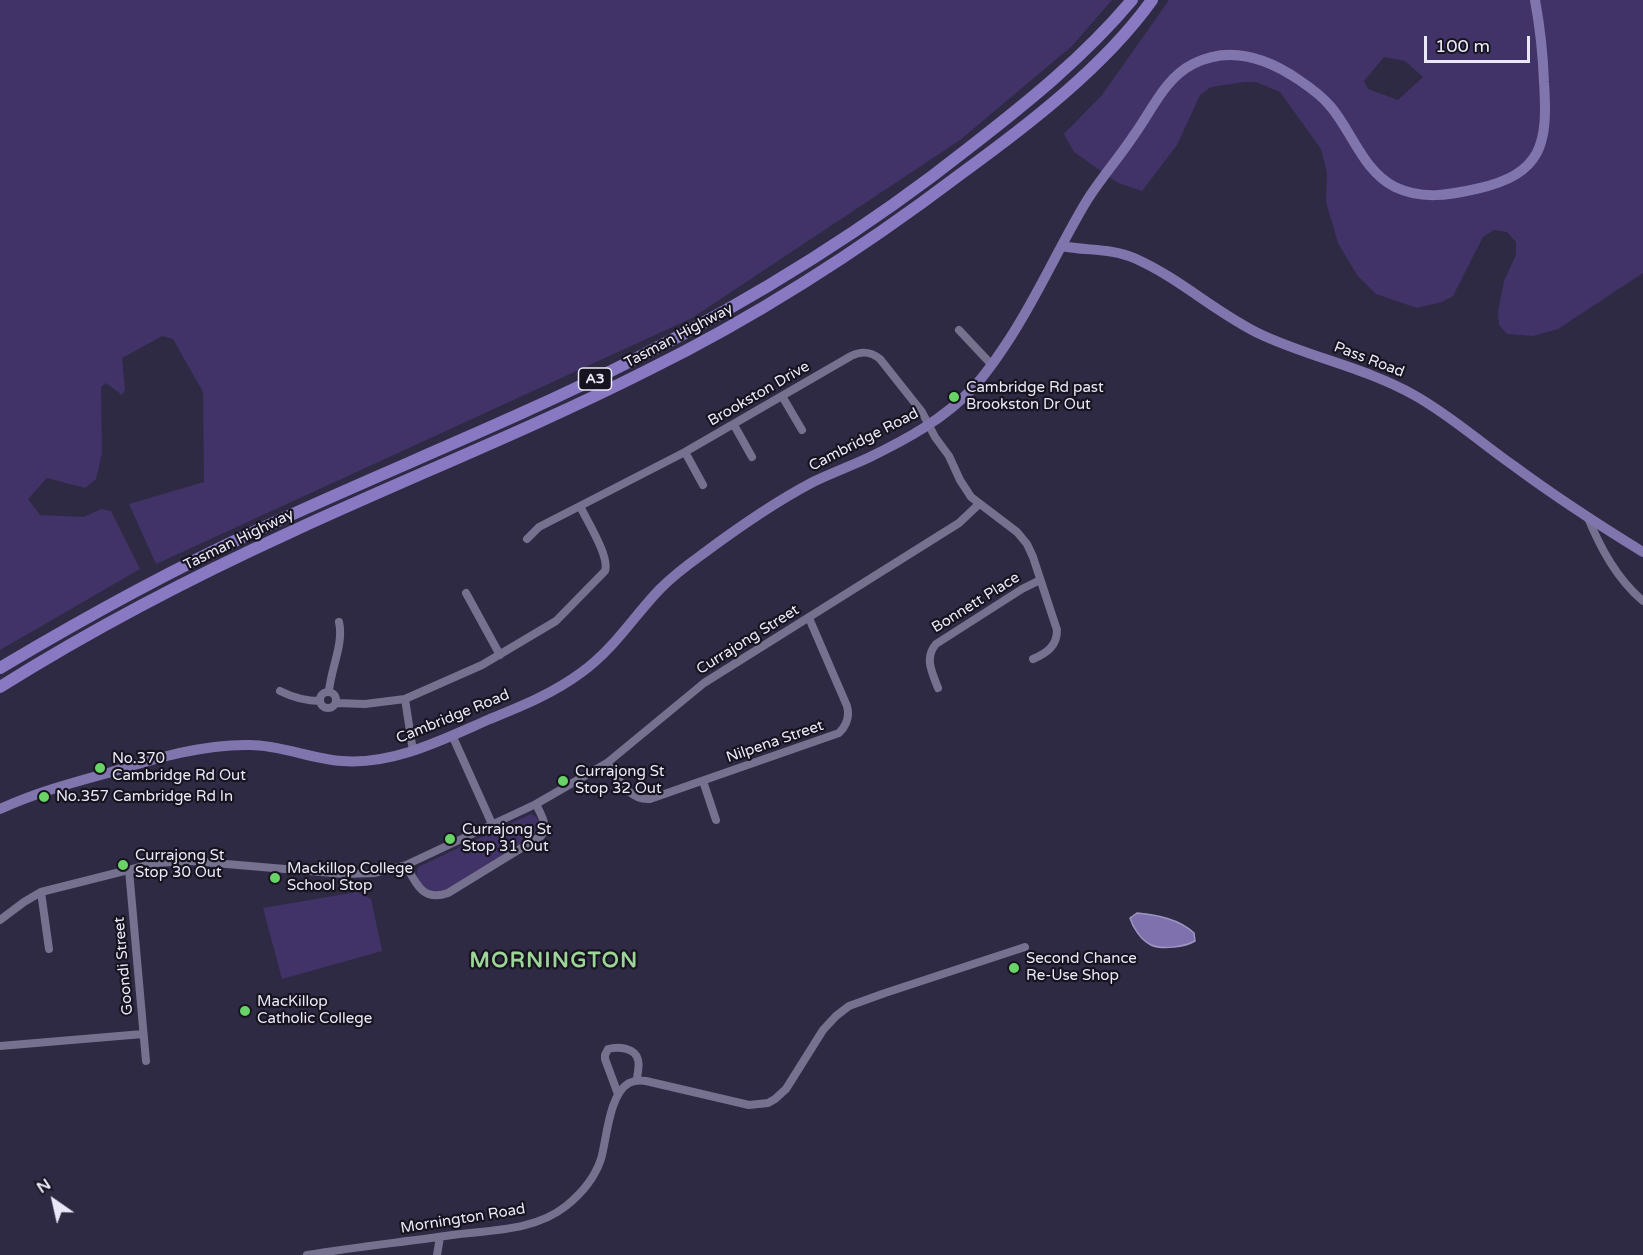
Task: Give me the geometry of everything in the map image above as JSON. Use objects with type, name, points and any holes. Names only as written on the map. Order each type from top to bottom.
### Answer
[{"type":"highway","name":"Tasman Highway","points":[[0,668],[110,605],[255,531],[600,377],[694,329],[745,299],[837,242],[932,178],[1058,75],[1100,37],[1132,0]]},
{"type":"highway","name":"Tasman Highway","points":[[0,687],[76,641],[214,568],[592,398],[714,335],[784,295],[923,203],[983,158],[1096,64],[1152,0]]},
{"type":"main road","name":"Cambridge Road","points":[[0,809],[66,785],[212,747],[251,744],[271,746],[340,761],[387,758],[413,751],[555,690],[583,672],[604,654],[660,589],[679,571],[721,540],[810,484],[864,460],[929,425],[975,386],[1010,338],[1085,203],[1176,75],[1197,62],[1221,55],[1246,55],[1264,60],[1279,67],[1329,104],[1375,171],[1383,179],[1394,186],[1419,194],[1441,196],[1499,183],[1514,176],[1533,160],[1540,148],[1546,123],[1543,59],[1535,0]]},
{"type":"main road","name":"Pass Road","points":[[1062,246],[1079,250],[1111,251],[1132,257],[1161,271],[1262,335],[1300,351],[1372,375],[1417,396],[1588,518],[1643,552]]},
{"type":"street","points":[[959,330],[991,364]]},
{"type":"street","name":"Brookston Drive","points":[[526,539],[539,527],[685,452],[851,356],[865,352],[880,359],[922,412],[929,425]]},
{"type":"street","points":[[782,396],[802,430]]},
{"type":"street","points":[[734,425],[752,458]]},
{"type":"street","points":[[929,425],[950,456],[964,488],[978,505],[1022,538],[1030,550],[1056,624],[1057,636],[1048,651],[1033,659]]},
{"type":"street","points":[[685,452],[703,485]]},
{"type":"street","name":"Currajong Street","points":[[0,920],[41,891],[162,862],[179,861],[344,874],[362,874],[406,865],[536,804],[607,763],[704,683],[958,523],[978,505]]},
{"type":"street","points":[[329,691],[322,694],[320,701],[322,706],[327,708],[333,707],[336,703],[365,704],[405,699],[500,655],[556,621],[605,571],[607,566],[580,506]]},
{"type":"street","points":[[1588,518],[1609,560],[1622,579],[1643,601]]},
{"type":"street","name":"Bonnett Place","points":[[938,688],[929,663],[930,653],[936,644],[1040,580]]},
{"type":"street","points":[[466,592],[500,655]]},
{"type":"street","name":"Nilpena Street","points":[[607,763],[629,792],[641,799],[650,799],[834,735],[843,729],[848,718],[847,705],[809,618]]},
{"type":"street","points":[[329,691],[330,678],[342,634],[339,622]]},
{"type":"street","points":[[280,691],[311,701],[320,701]]},
{"type":"street","points":[[329,691],[335,695],[336,703]]},
{"type":"street","points":[[405,699],[413,751]]},
{"type":"street","points":[[452,735],[492,824]]},
{"type":"street","points":[[703,781],[716,820]]},
{"type":"street","points":[[406,865],[414,880],[425,893],[436,896],[448,893],[541,836],[545,831],[545,825],[536,804]]},
{"type":"street","name":"Goondi Street","points":[[129,870],[146,1061]]},
{"type":"street","points":[[41,891],[49,949]]},
{"type":"street","points":[[637,1080],[639,1061],[634,1053],[615,1047],[608,1049],[605,1059],[618,1094],[626,1085],[637,1080],[749,1105],[768,1103],[786,1089],[823,1030],[849,1006],[1025,947]]},
{"type":"street","points":[[0,1046],[143,1034]]},
{"type":"street","name":"Mornington Road","points":[[307,1255],[527,1225],[556,1213],[572,1202],[596,1169],[618,1094]]},
{"type":"street","points":[[437,1255],[440,1237]]},
{"type":"shaded area","points":[[0,0],[1112,0],[1072,46],[960,140],[692,318],[156,564],[129,504],[204,482],[203,392],[173,339],[162,336],[122,358],[125,390],[122,395],[106,383],[101,387],[102,453],[96,479],[85,488],[47,478],[28,499],[40,515],[84,517],[101,509],[111,511],[140,569],[0,650]]},
{"type":"shaded area","points":[[1169,0],[1643,0],[1643,273],[1558,329],[1533,336],[1507,334],[1499,325],[1498,312],[1504,281],[1516,255],[1516,242],[1507,232],[1494,230],[1483,237],[1453,296],[1442,302],[1417,308],[1376,294],[1357,275],[1338,243],[1326,202],[1327,173],[1321,149],[1280,92],[1256,82],[1211,87],[1200,95],[1177,145],[1142,191],[1118,183],[1074,152],[1064,134],[1102,95]],"holes":[[[1384,57],[1405,61],[1423,77],[1398,100],[1368,89],[1364,81]]]},
{"type":"shaded area","points":[[531,814],[539,821],[540,832],[447,889],[435,891],[421,884],[418,879],[418,867]]},
{"type":"shaded area","points":[[357,892],[371,899],[382,951],[282,979],[263,908]]},
{"type":"shaded area","points":[[1137,913],[1182,924],[1194,933],[1195,941],[1173,947],[1151,945],[1141,937],[1131,922],[1130,918]]},
{"type":"place","name":"Cambridge Rd past Brookston Dr Out","points":[[954,397]]},
{"type":"place","name":"No.370 Cambridge Rd Out","points":[[100,768]]},
{"type":"place","name":"Currajong St Stop 32 Out","points":[[563,781]]},
{"type":"place","name":"No.357 Cambridge Rd In","points":[[44,797]]},
{"type":"place","name":"Currajong St Stop 31 Out","points":[[450,839]]},
{"type":"place","name":"Currajong St Stop 30 Out","points":[[123,865]]},
{"type":"place","name":"Mackillop College School Stop","points":[[275,878]]},
{"type":"place","name":"Second Chance Re-Use Shop","points":[[1014,968]]},
{"type":"place","name":"MacKillop Catholic College","points":[[245,1011]]},
{"type":"district","name":"MORNINGTON","points":[[554,961]]}]
